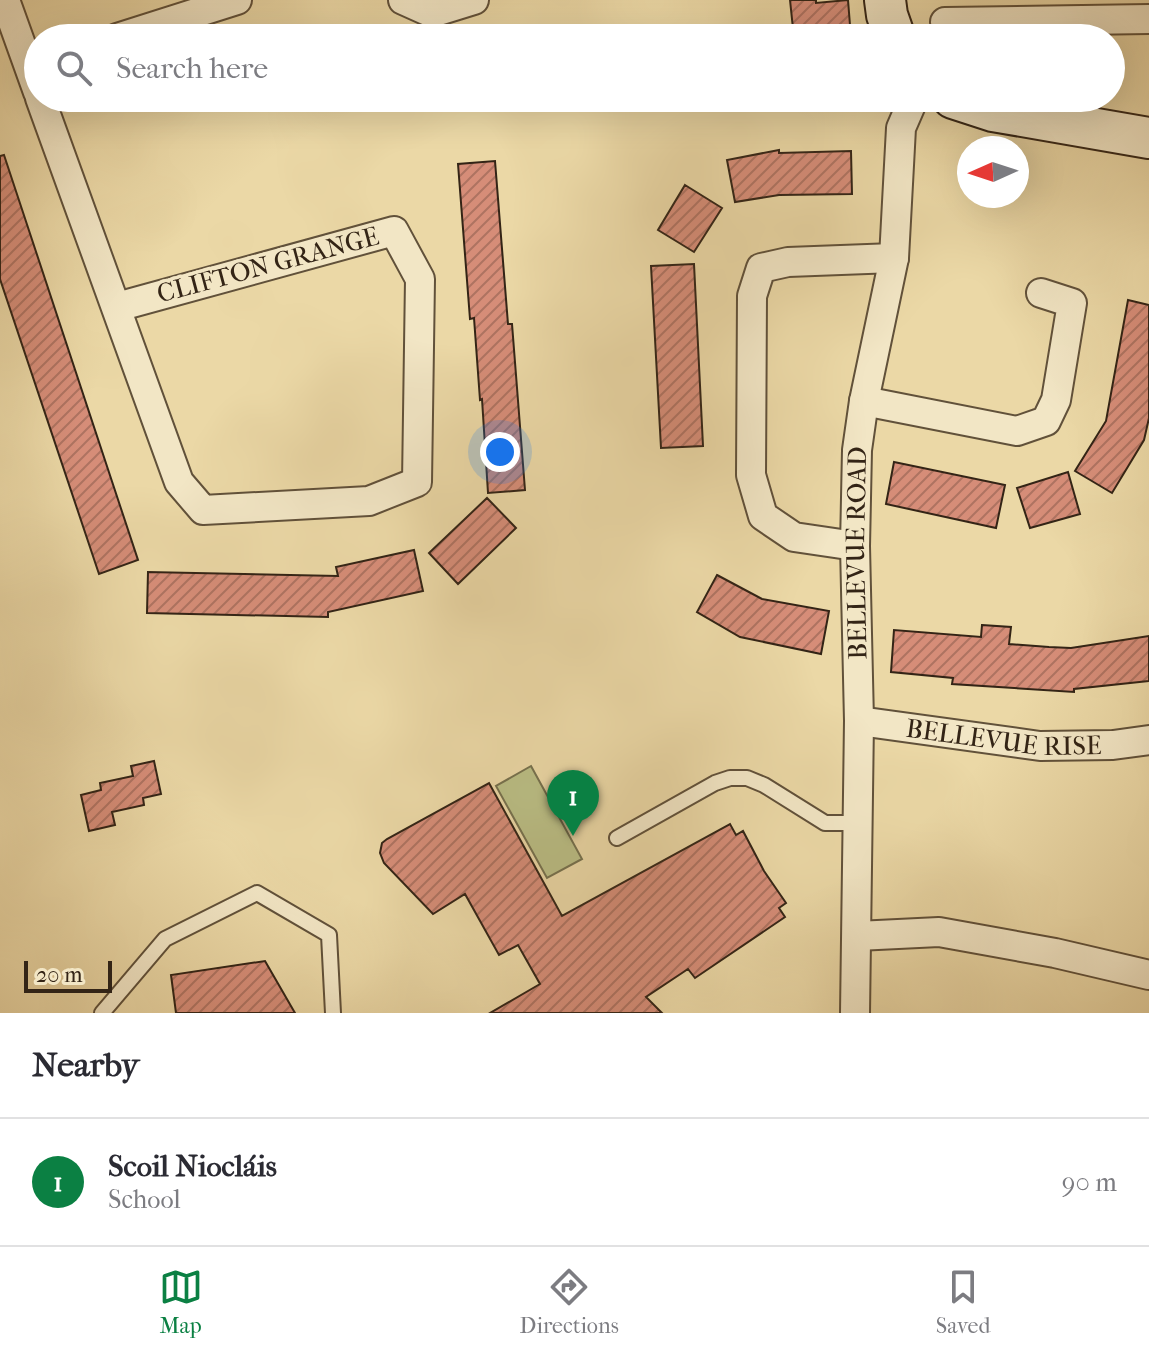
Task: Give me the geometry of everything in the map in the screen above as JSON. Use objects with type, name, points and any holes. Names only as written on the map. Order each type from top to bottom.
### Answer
[{"type":"street","points":[[5,0],[24,47]]},
{"type":"street","points":[[161,24],[237,0]]},
{"type":"street","points":[[403,0],[432,13],[474,0]]},
{"type":"street","points":[[885,0],[890,24]]},
{"type":"street","points":[[1090,24],[1149,19]]},
{"type":"street","points":[[945,22],[969,24]]},
{"type":"street","name":"CLIFTON GRANGE","points":[[45,112],[179,482],[203,510],[369,501],[417,482],[420,279],[394,231],[117,307]]},
{"type":"street","name":"BELLEVUE ROAD","points":[[855,1013],[859,721],[855,546],[857,450],[894,258],[901,128],[908,112]]},
{"type":"street","points":[[999,112],[1149,138]]},
{"type":"street","points":[[855,546],[794,537],[763,516],[751,475],[752,296],[761,268],[788,262],[894,258]]},
{"type":"street","points":[[864,401],[1017,431],[1046,421],[1056,400],[1072,303],[1041,293]]},
{"type":"street","name":"BELLEVUE RISE","points":[[859,721],[1040,746],[1113,745],[1149,740]]},
{"type":"street","points":[[857,936],[939,932],[1055,953],[1149,975]]},
{"type":"lane","points":[[617,838],[715,783],[730,778],[747,778],[764,785],[825,823],[858,823]]},
{"type":"lane","points":[[102,1013],[165,939],[257,893],[329,935],[333,1013]]},
{"type":"green space","points":[[531,766],[582,859],[547,878],[496,786]]},
{"type":"building","points":[[790,0],[816,0],[816,3],[848,0],[850,24],[793,24]]},
{"type":"building","points":[[779,150],[779,153],[851,151],[852,194],[779,195],[735,202],[727,160]]},
{"type":"building","points":[[4,155],[138,560],[99,574],[0,279],[0,156]]},
{"type":"building","points":[[495,161],[525,490],[488,493],[482,399],[474,318],[470,319],[458,164]]},
{"type":"building","points":[[685,185],[722,208],[694,252],[658,230]]},
{"type":"building","points":[[694,264],[703,446],[661,448],[651,266]]},
{"type":"building","points":[[1128,300],[1149,305],[1149,418],[1144,440],[1112,493],[1075,471],[1106,421]]},
{"type":"building","points":[[894,462],[1005,485],[996,528],[886,504]]},
{"type":"building","points":[[1068,472],[1080,514],[1030,528],[1017,488]]},
{"type":"building","points":[[487,498],[516,528],[458,584],[429,553]]},
{"type":"building","points":[[414,550],[423,591],[328,612],[328,617],[147,613],[148,572],[338,576],[336,567]]},
{"type":"building","points":[[717,575],[762,599],[829,611],[821,654],[740,637],[697,612]]},
{"type":"building","points":[[982,625],[1011,627],[1009,644],[1049,647],[1071,648],[1149,636],[1149,681],[1074,689],[1074,692],[952,684],[953,678],[891,672],[894,630],[981,637]]},
{"type":"building","points":[[154,761],[161,794],[143,798],[144,805],[112,812],[115,825],[89,831],[81,795],[101,790],[100,783],[133,776],[131,766]]},
{"type":"building","points":[[489,783],[562,916],[730,824],[736,835],[743,831],[764,871],[786,903],[779,908],[785,917],[695,978],[688,969],[646,997],[662,1013],[490,1013],[540,984],[518,945],[499,955],[465,894],[433,914],[384,863],[380,853],[382,843],[387,839]]},
{"type":"building","points":[[265,961],[295,1013],[176,1013],[171,975]]},
{"type":"place","name":"Scoil Niocláis","points":[[573,836]]}]
